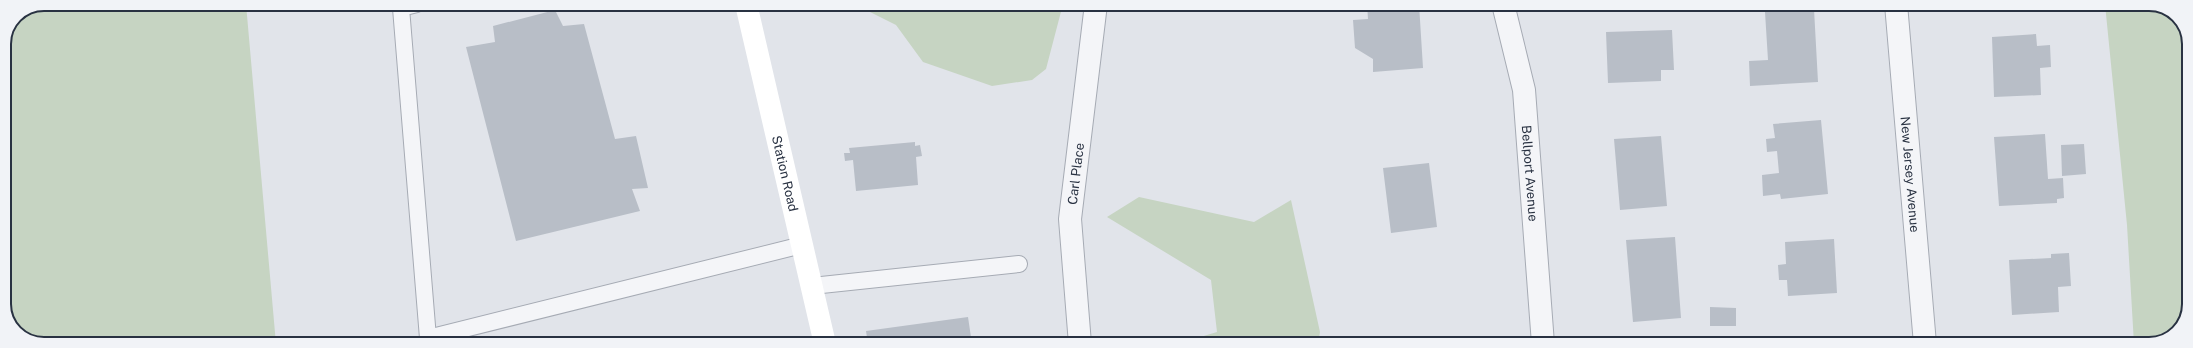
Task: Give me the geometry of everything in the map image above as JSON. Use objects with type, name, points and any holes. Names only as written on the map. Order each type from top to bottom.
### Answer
[{"type":"main road","name":"Station Road","points":[[748,11],[823,337]]},
{"type":"street","name":"Carl Place","points":[[1079,337],[1070,219],[1095,11]]},
{"type":"street","name":"Bellport Avenue","points":[[1505,11],[1524,90],[1542,337]]},
{"type":"street","name":"New Jersey Avenue","points":[[1897,11],[1924,337]]},
{"type":"lane","points":[[401,11],[428,337]]},
{"type":"lane","points":[[432,337],[802,245]]},
{"type":"lane","points":[[812,286],[1019,264]]},
{"type":"green space","points":[[44,11],[247,11],[275,337],[39,337],[25,332],[16,323],[11,307],[11,44],[13,31],[16,25],[25,16],[31,13]]},
{"type":"green space","points":[[868,11],[1061,11],[1046,69],[1032,80],[992,86],[923,62],[896,25]]},
{"type":"green space","points":[[2106,11],[2154,11],[2164,14],[2174,22],[2180,31],[2182,41],[2182,309],[2179,319],[2171,329],[2166,333],[2154,337],[2134,337],[2127,225]]},
{"type":"green space","points":[[1139,197],[1254,222],[1291,200],[1320,332],[1319,337],[1200,337],[1217,332],[1211,280],[1107,217]]},
{"type":"building","points":[[551,11],[556,11],[563,26],[584,24],[615,139],[636,136],[648,188],[632,189],[640,211],[516,241],[466,47],[495,42],[493,26]]},
{"type":"building","points":[[1367,11],[1419,11],[1423,68],[1373,72],[1373,59],[1355,48],[1353,20],[1368,19]]},
{"type":"building","points":[[1814,11],[1818,82],[1750,86],[1749,61],[1768,60],[1765,12]]},
{"type":"building","points":[[1672,30],[1674,70],[1661,70],[1661,81],[1608,83],[1606,32]]},
{"type":"building","points":[[2036,34],[2037,46],[2050,45],[2051,67],[2040,68],[2041,95],[1994,97],[1992,37]]},
{"type":"building","points":[[1821,120],[1828,194],[1781,199],[1780,194],[1763,196],[1762,175],[1779,173],[1777,151],[1767,152],[1766,139],[1775,138],[1773,124]]},
{"type":"building","points":[[2045,134],[2048,179],[2063,178],[2064,198],[2057,199],[2057,203],[1999,206],[1994,137]]},
{"type":"building","points":[[1661,136],[1667,206],[1620,210],[1614,139]]},
{"type":"building","points":[[915,142],[915,146],[920,145],[922,156],[916,157],[918,185],[856,191],[853,160],[845,161],[844,153],[850,153],[849,148]]},
{"type":"building","points":[[2084,144],[2086,174],[2062,176],[2061,145]]},
{"type":"building","points":[[1429,163],[1437,227],[1391,233],[1383,168]]},
{"type":"building","points":[[1675,237],[1681,318],[1633,322],[1626,240]]},
{"type":"building","points":[[1834,239],[1837,293],[1788,296],[1787,280],[1779,280],[1778,265],[1786,264],[1785,242]]},
{"type":"building","points":[[2069,253],[2071,286],[2058,287],[2059,312],[2012,315],[2009,260],[2051,258],[2051,254]]},
{"type":"building","points":[[1710,307],[1736,308],[1736,326],[1710,326]]},
{"type":"building","points":[[968,317],[971,337],[867,337],[866,331]]}]
